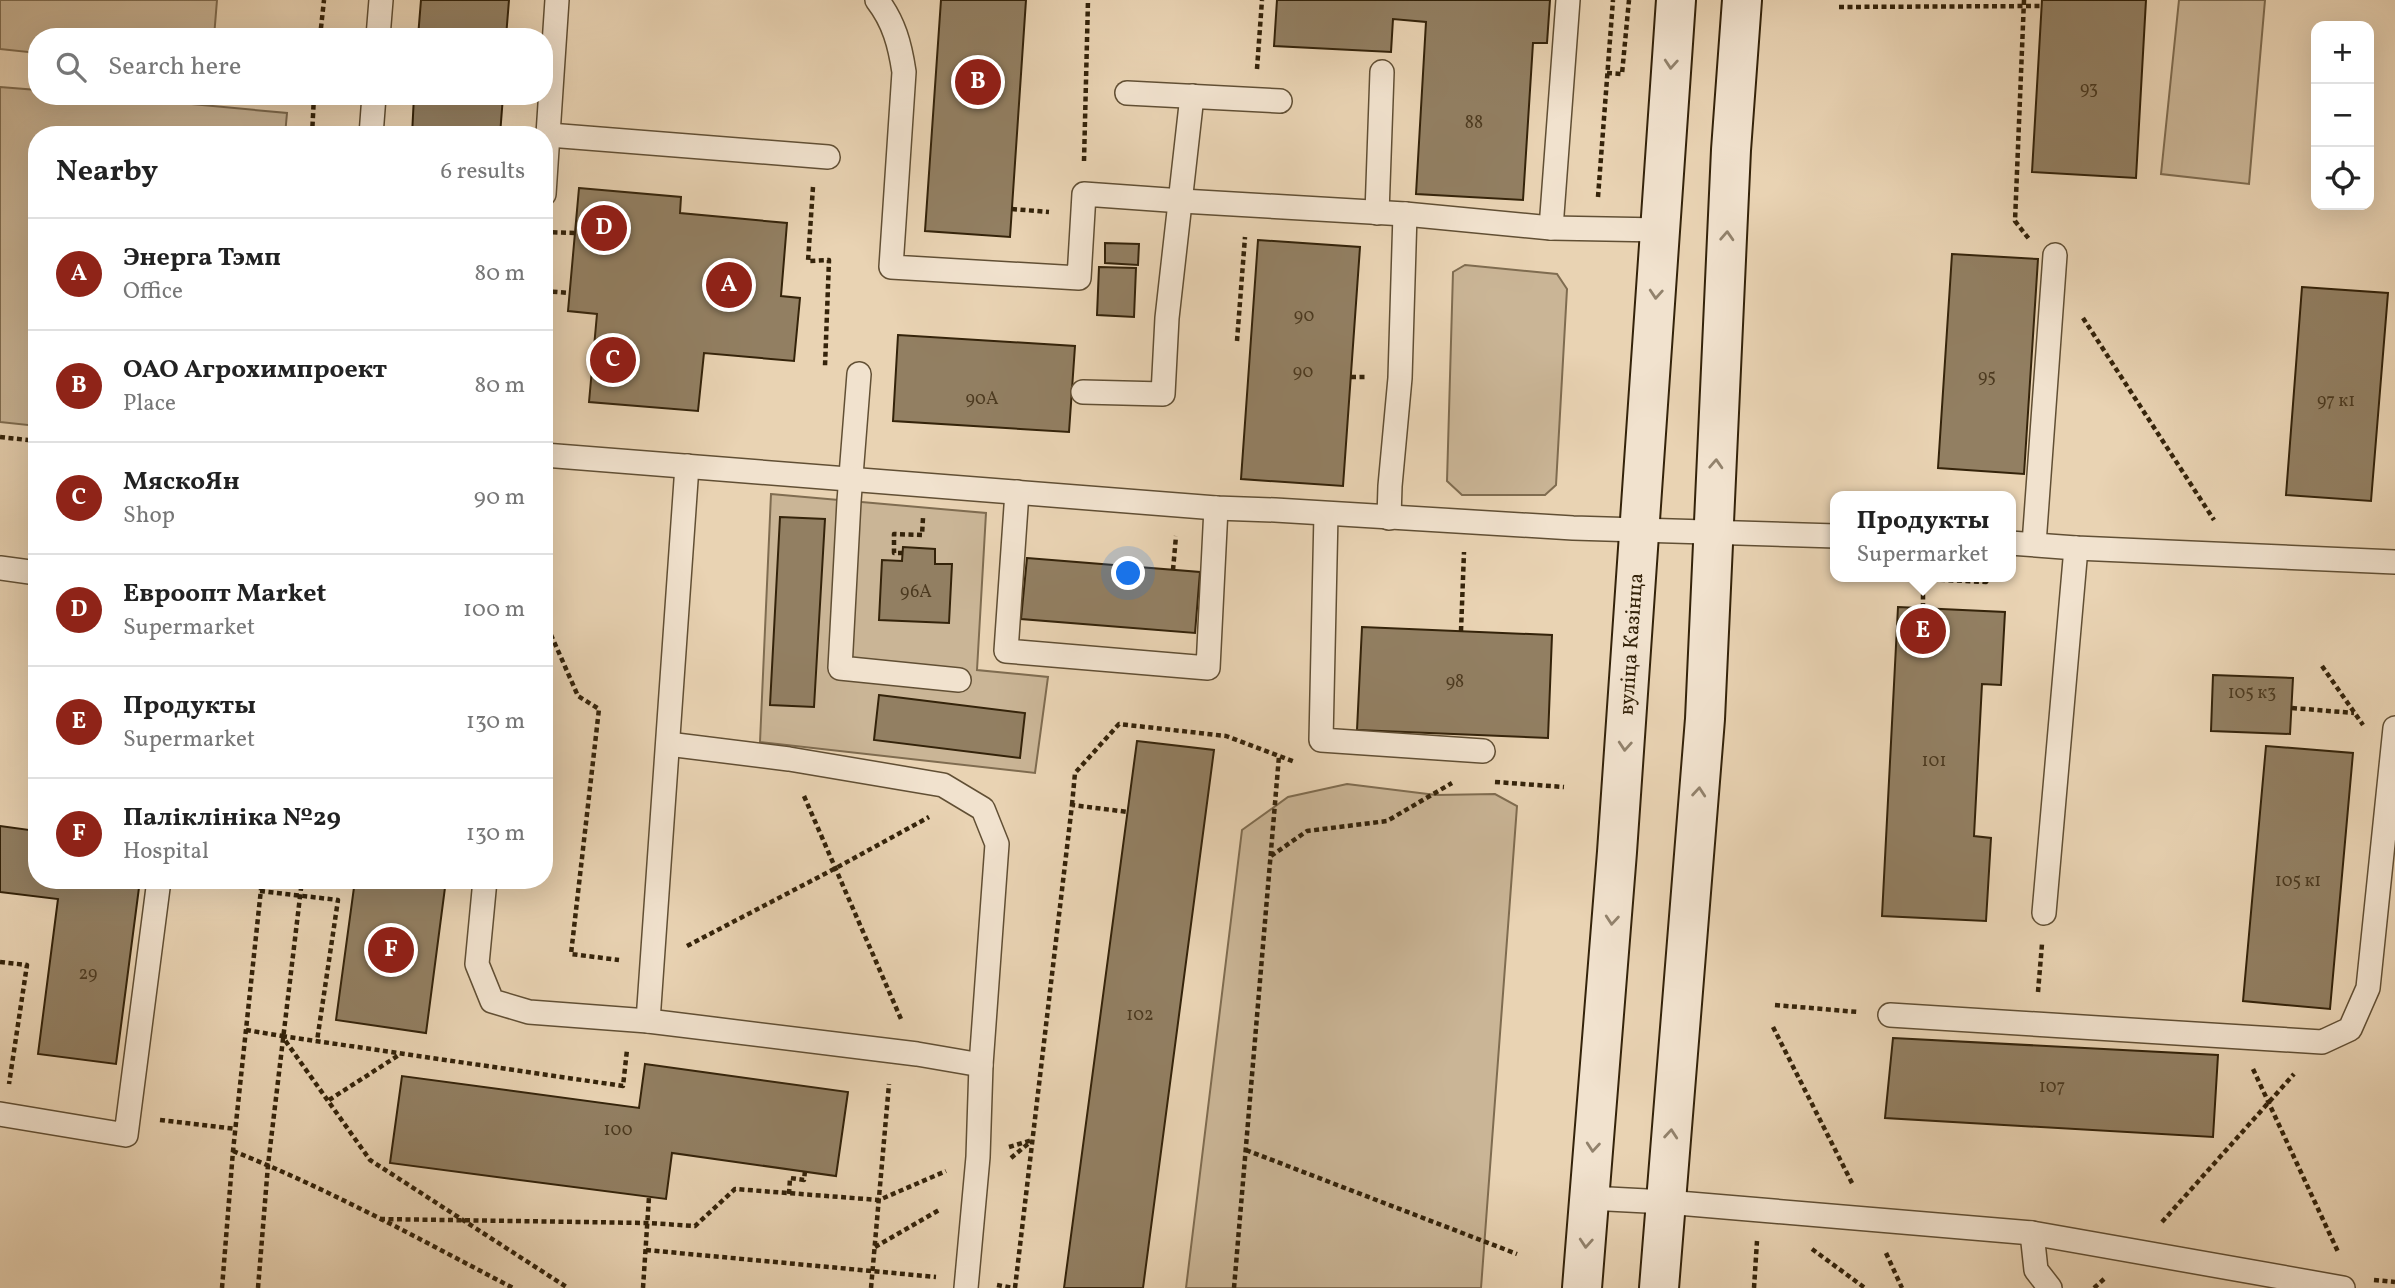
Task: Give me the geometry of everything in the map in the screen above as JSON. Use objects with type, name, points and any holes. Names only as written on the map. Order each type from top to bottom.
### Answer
[{"type":"main road","name":"вуліца Казінца","points":[[1582,1288],[1640,531],[1675,0]]},
{"type":"main road","points":[[1659,1288],[1705,719],[1731,149],[1742,0]]},
{"type":"lane","points":[[379,28],[381,0]]},
{"type":"lane","points":[[553,68],[557,0]]},
{"type":"lane","points":[[877,0],[888,14],[901,46],[904,72],[891,267],[1079,278],[1084,194],[1405,214],[1551,228],[1661,230]]},
{"type":"lane","points":[[1551,228],[1568,0]]},
{"type":"lane","points":[[1377,213],[1382,72]]},
{"type":"lane","points":[[1127,93],[1280,101]]},
{"type":"lane","points":[[1083,392],[1163,394],[1167,318],[1192,96]]},
{"type":"lane","points":[[372,126],[373,105]]},
{"type":"lane","points":[[550,126],[551,105]]},
{"type":"lane","points":[[553,135],[822,157]]},
{"type":"lane","points":[[1390,518],[1390,486],[1400,378],[1405,214]]},
{"type":"lane","points":[[2034,544],[2055,255]]},
{"type":"lane","points":[[859,374],[840,668],[959,680]]},
{"type":"lane","points":[[553,456],[1216,508],[1640,531],[1830,536]]},
{"type":"lane","points":[[648,1021],[687,466]]},
{"type":"lane","points":[[1017,492],[1006,651],[1208,668],[1216,508]]},
{"type":"lane","points":[[1326,514],[1321,740],[1483,751]]},
{"type":"lane","points":[[2016,543],[2395,562]]},
{"type":"lane","points":[[2044,913],[2076,548]]},
{"type":"lane","points":[[0,568],[28,572]]},
{"type":"lane","points":[[1890,1015],[2322,1042],[2350,1029],[2368,988],[2395,728]]},
{"type":"lane","points":[[668,744],[943,785],[983,809],[997,844],[978,1157],[966,1284]]},
{"type":"lane","points":[[0,1114],[126,1135],[158,889]]},
{"type":"lane","points":[[484,889],[477,964],[492,1001],[529,1012],[648,1021],[917,1054],[982,1065]]},
{"type":"lane","points":[[1589,1198],[1758,1209],[2032,1233],[2136,1251],[2344,1277]]},
{"type":"lane","points":[[2032,1233],[2036,1270],[2050,1288]]},
{"type":"path","points":[[321,28],[324,0]]},
{"type":"path","points":[[1084,194],[1088,0]]},
{"type":"path","points":[[1255,99],[1262,0]]},
{"type":"path","points":[[1596,229],[1613,0]]},
{"type":"path","points":[[1607,73],[1622,74],[1629,0]]},
{"type":"path","points":[[1839,7],[2024,3],[2042,6]]},
{"type":"path","points":[[312,126],[314,105]]},
{"type":"path","points":[[822,157],[808,261],[829,260],[825,368]]},
{"type":"path","points":[[1237,341],[1248,205]]},
{"type":"path","points":[[553,232],[575,233]]},
{"type":"path","points":[[553,292],[569,293]]},
{"type":"path","points":[[0,437],[28,440]]},
{"type":"path","points":[[903,554],[894,553],[894,534],[922,535],[924,507]]},
{"type":"path","points":[[1174,570],[1176,528]]},
{"type":"path","points":[[1461,631],[1464,549]]},
{"type":"path","points":[[1923,582],[1923,608]]},
{"type":"path","points":[[553,639],[578,696],[599,709],[571,954],[652,964],[836,868],[963,797]]},
{"type":"path","points":[[2322,666],[2391,764]]},
{"type":"path","points":[[2292,708],[2355,713]]},
{"type":"path","points":[[1234,1288],[1279,756]]},
{"type":"path","points":[[789,760],[917,1054]]},
{"type":"path","points":[[1271,856],[1307,831],[1387,821],[1459,779]]},
{"type":"path","points":[[646,1250],[1014,1288],[1072,805],[1128,812]]},
{"type":"path","points":[[258,1288],[268,1165],[301,889]]},
{"type":"path","points":[[222,1288],[233,1151],[260,891],[338,900],[317,1041]]},
{"type":"path","points":[[2036,1024],[2044,913]]},
{"type":"path","points":[[0,962],[27,965],[9,1086]]},
{"type":"path","points":[[1775,1005],[1856,1012]]},
{"type":"path","points":[[1773,1027],[1902,1288]]},
{"type":"path","points":[[246,1030],[623,1086],[627,1049]]},
{"type":"path","points":[[282,1036],[370,1160],[568,1288]]},
{"type":"path","points":[[2238,1036],[2344,1277]]},
{"type":"path","points":[[2094,1288],[2136,1251],[2322,1042]]},
{"type":"path","points":[[871,1288],[892,1052]]},
{"type":"path","points":[[329,1100],[401,1054]]},
{"type":"path","points":[[184,1123],[236,1129]]},
{"type":"path","points":[[380,1219],[695,1226],[735,1189],[879,1200],[978,1157],[1032,1140]]},
{"type":"path","points":[[1246,1150],[1517,1254]]},
{"type":"path","points":[[233,1151],[380,1219],[513,1288]]},
{"type":"path","points":[[789,1194],[790,1178],[804,1180],[805,1171]]},
{"type":"path","points":[[643,1288],[649,1197]]},
{"type":"path","points":[[1754,1288],[1758,1209]]},
{"type":"path","points":[[2373,1280],[2395,1282]]},
{"type":"shaded area","points":[[0,0],[217,0],[215,28],[28,28],[28,52],[0,49]]},
{"type":"shaded area","points":[[2179,0],[2265,0],[2249,184],[2161,174]]},
{"type":"shaded area","points":[[0,87],[28,89],[28,105],[201,105],[287,113],[286,126],[28,126],[28,425],[0,422]]},
{"type":"shaded area","points":[[1465,265],[1557,274],[1567,289],[1556,485],[1545,495],[1462,495],[1447,481],[1453,272]]},
{"type":"shaded area","points":[[771,494],[986,513],[977,670],[1048,677],[1035,773],[760,742]]},
{"type":"shaded area","points":[[1347,784],[1436,795],[1495,794],[1517,806],[1481,1288],[1186,1288],[1242,830],[1288,797]]},
{"type":"building","points":[[421,0],[509,0],[507,28],[419,28]]},
{"type":"building","points":[[941,0],[1026,0],[1010,237],[925,231]]},
{"type":"building","points":[[1277,0],[1550,0],[1547,43],[1533,43],[1523,200],[1416,194],[1426,22],[1393,19],[1391,52],[1274,46]]},
{"type":"building","points":[[2042,0],[2146,0],[2136,178],[2032,172]]},
{"type":"building","points":[[414,105],[502,105],[501,126],[412,126]]},
{"type":"building","points":[[579,188],[681,197],[680,213],[787,223],[781,296],[800,298],[794,361],[704,353],[698,411],[589,402],[597,314],[568,311]]},
{"type":"building","points":[[1258,240],[1360,247],[1343,486],[1241,479]]},
{"type":"building","points":[[1105,243],[1139,244],[1138,265],[1105,263]]},
{"type":"building","points":[[1952,254],[2038,259],[2024,474],[1938,468]]},
{"type":"building","points":[[1099,267],[1136,268],[1134,317],[1097,315]]},
{"type":"building","points":[[2302,287],[2388,293],[2371,501],[2286,495]]},
{"type":"building","points":[[898,335],[1075,346],[1069,432],[893,421]]},
{"type":"building","points":[[780,517],[825,519],[814,707],[770,705]]},
{"type":"building","points":[[903,547],[935,549],[935,564],[952,564],[949,623],[879,620],[882,560],[902,561]]},
{"type":"building","points":[[1027,558],[1200,572],[1195,633],[1021,619]]},
{"type":"building","points":[[1898,607],[2005,612],[2001,685],[1982,684],[1974,836],[1991,838],[1986,921],[1882,916]]},
{"type":"building","points":[[1362,627],[1552,635],[1548,738],[1357,730]]},
{"type":"building","points":[[2213,675],[2293,678],[2290,734],[2211,731]]},
{"type":"building","points":[[879,695],[1025,713],[1020,758],[874,740]]},
{"type":"building","points":[[1137,741],[1214,750],[1143,1288],[1064,1288]]},
{"type":"building","points":[[2266,746],[2353,753],[2330,1009],[2243,1001]]},
{"type":"building","points":[[0,826],[28,830],[28,889],[139,889],[116,1064],[38,1054],[58,899],[0,892]]},
{"type":"building","points":[[354,889],[445,889],[426,1033],[336,1020]]},
{"type":"building","points":[[1893,1038],[2218,1055],[2213,1137],[1885,1118]]},
{"type":"building","points":[[645,1064],[848,1092],[836,1176],[672,1153],[666,1199],[390,1163],[402,1076],[639,1108]]},
{"type":"place","name":"ОАО Агрохимпроект","points":[[978,82]]},
{"type":"place","name":"Евроопт Market","points":[[604,228]]},
{"type":"place","name":"Энерга Тэмп","points":[[729,285]]},
{"type":"place","name":"МяскоЯн","points":[[613,360]]},
{"type":"place","name":"Продукты","points":[[1923,631]]},
{"type":"place","name":"Паліклініка №29","points":[[391,950]]}]
